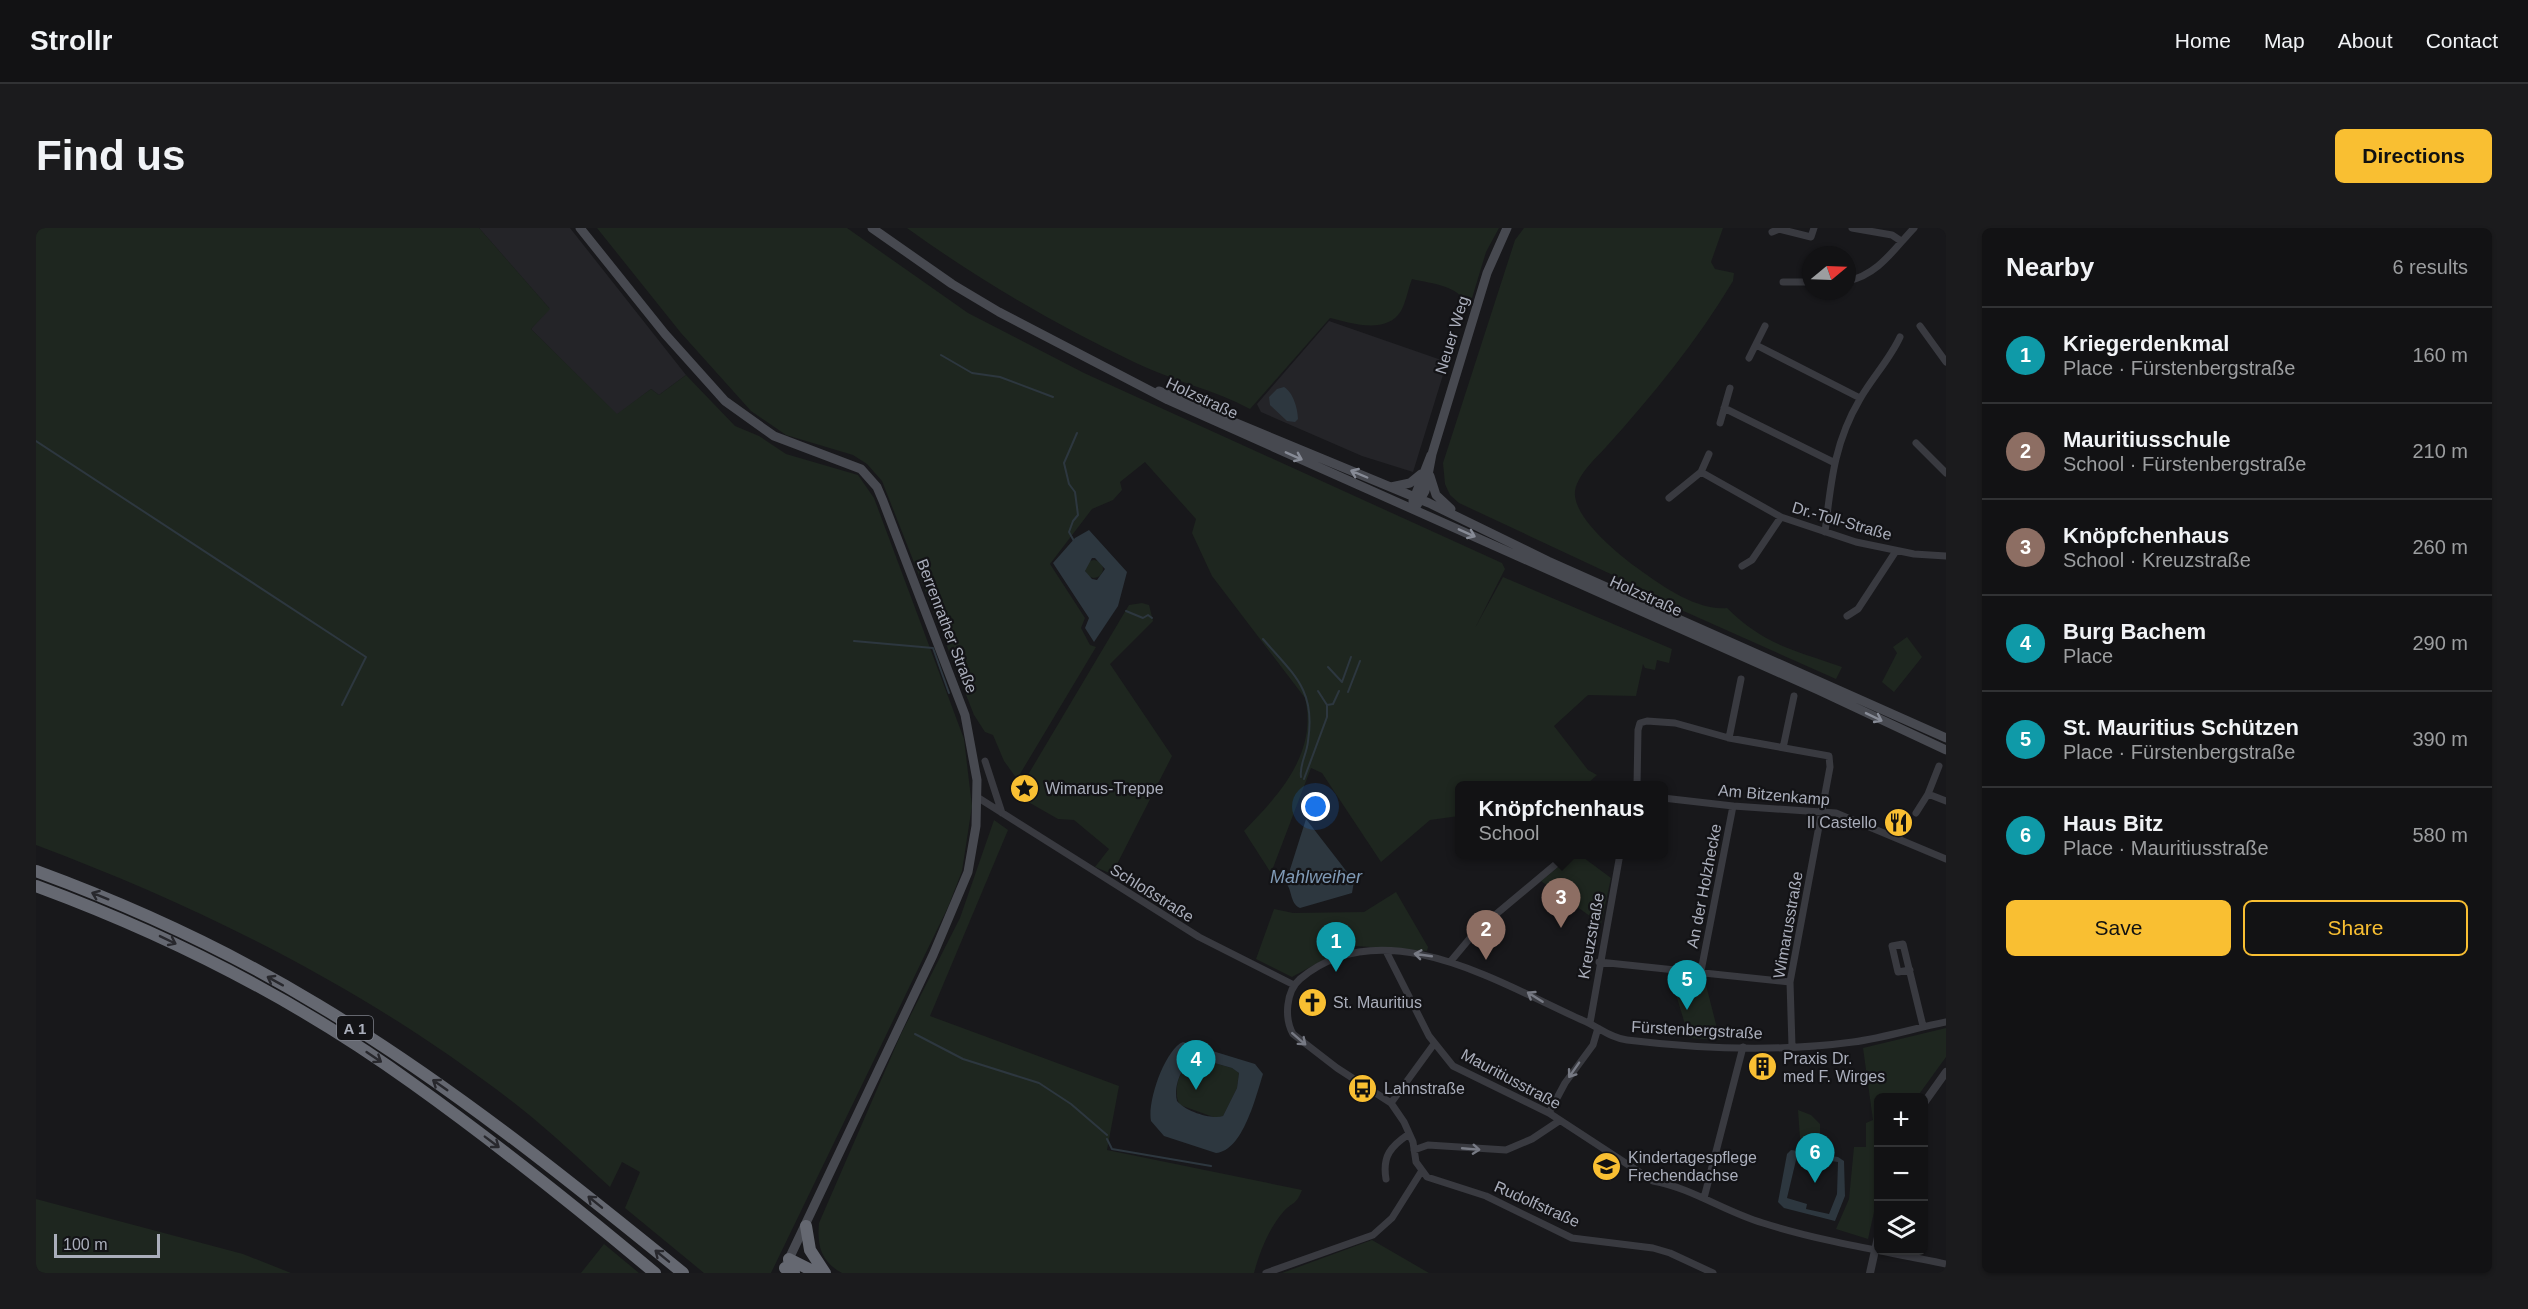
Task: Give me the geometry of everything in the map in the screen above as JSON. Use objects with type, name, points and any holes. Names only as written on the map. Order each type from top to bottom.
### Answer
[{"type":"highway","name":"A 1","points":[[36,871],[118,903],[206,943],[317,1004],[419,1071],[530,1150],[683,1273]]},
{"type":"highway","name":"A 1","points":[[36,886],[112,916],[197,955],[281,1000],[361,1048],[411,1082],[521,1164],[655,1273]]},
{"type":"highway","points":[[806,1226],[810,1250],[825,1273]]},
{"type":"highway","points":[[788,1268],[817,1273]]},
{"type":"main road","name":"Berrenrather Straße","points":[[580,228],[666,334],[725,401],[774,436],[802,449],[850,463],[861,469],[877,488],[961,705],[974,755],[977,797],[976,826],[968,873],[933,955],[839,1153],[788,1268]]},
{"type":"main road","points":[[872,228],[952,284],[999,312],[1089,361],[1146,387]]},
{"type":"main road","name":"Neuer Weg","points":[[1413,509],[1487,273],[1507,228]]},
{"type":"main road","name":"Holzstraße","points":[[1146,387],[1168,400],[1818,690],[1946,750]]},
{"type":"main road","name":"Holzstraße","points":[[1146,387],[1168,393],[1465,519],[1559,566],[1946,738]]},
{"type":"main road","points":[[1389,487],[1404,485],[1426,473],[1436,495],[1465,519]]},
{"type":"street","points":[[1772,232],[1779,229],[1811,237],[1814,228]]},
{"type":"street","points":[[1852,228],[1892,235],[1900,241]]},
{"type":"street","points":[[1856,278],[1871,272],[1884,262],[1900,241],[1914,228]]},
{"type":"street","points":[[1783,282],[1802,282]]},
{"type":"street","points":[[1749,358],[1765,326]]},
{"type":"street","points":[[1920,326],[1946,362]]},
{"type":"street","points":[[1825,532],[1833,462],[1845,427],[1860,398],[1900,337]]},
{"type":"street","points":[[1756,345],[1860,398]]},
{"type":"street","points":[[1719,423],[1730,388]]},
{"type":"street","points":[[1724,408],[1833,462]]},
{"type":"street","points":[[1916,443],[1946,473]]},
{"type":"street","points":[[1669,498],[1701,472],[1709,454]]},
{"type":"street","name":"Dr.-Toll-Straße","points":[[1701,472],[1781,517],[1825,532],[1896,551],[1946,556]]},
{"type":"street","name":"Dr.-Toll-Straße","points":[[1742,566],[1752,560],[1781,517]]},
{"type":"street","name":"Dr.-Toll-Straße","points":[[1847,616],[1858,609],[1896,551]]},
{"type":"street","points":[[1729,738],[1741,679]]},
{"type":"street","points":[[1637,781],[1640,723],[1647,721],[1675,723],[1729,738],[1783,748],[1794,696]]},
{"type":"street","name":"Wimarusstraße","points":[[1783,748],[1829,756],[1830,767],[1790,982],[1792,1046]]},
{"type":"street","points":[[985,761],[1002,813]]},
{"type":"street","points":[[1916,813],[1928,794],[1939,766]]},
{"type":"street","points":[[1928,794],[1946,801]]},
{"type":"street","name":"Schloßstraße","points":[[977,797],[1199,937],[1294,985]]},
{"type":"street","name":"Am Bitzenkamp","points":[[1668,799],[1733,806],[1836,813],[1946,859]]},
{"type":"street","name":"An der Holzhecke","points":[[1701,971],[1733,806]]},
{"type":"street","points":[[1450,962],[1476,931],[1563,859]]},
{"type":"street","name":"Kreuzstraße","points":[[1590,1023],[1599,962],[1619,859]]},
{"type":"street","name":"Fürstenbergstraße","points":[[1294,985],[1305,975],[1351,952],[1386,951],[1450,962],[1518,988],[1534,999],[1625,1040],[1743,1047],[1851,1043],[1946,1022]]},
{"type":"street","name":"Mauritiusstraße","points":[[1386,951],[1434,1044],[1464,1073],[1549,1113],[1653,1181],[1670,1184],[1759,1222],[1793,1233],[1874,1251]]},
{"type":"street","points":[[1599,962],[1790,982]]},
{"type":"street","points":[[1910,970],[1923,1026]]},
{"type":"street","points":[[1266,1273],[1373,1235],[1392,1218],[1421,1172],[1409,1134],[1391,1103],[1336,1068],[1293,1034],[1288,1011],[1294,985]]},
{"type":"street","points":[[1549,1113],[1565,1083],[1593,1045],[1598,1029]]},
{"type":"street","points":[[1391,1103],[1434,1044]]},
{"type":"street","points":[[1704,1198],[1743,1047]]},
{"type":"street","points":[[1928,1097],[1946,1072]]},
{"type":"street","points":[[1414,1150],[1428,1145],[1506,1150],[1525,1143],[1559,1121]]},
{"type":"street","points":[[1386,1179],[1385,1164],[1389,1150],[1409,1134]]},
{"type":"street","name":"Rudolfstraße","points":[[1421,1172],[1435,1181],[1485,1196],[1572,1238],[1653,1248],[1713,1273]]},
{"type":"street","points":[[1870,1273],[1874,1255]]},
{"type":"street","name":"Mauritiusstraße","points":[[1897,1255],[1946,1264]]},
{"type":"shaded area","points":[[36,228],[479,228],[550,309],[531,329],[617,414],[651,389],[659,395],[686,375],[735,426],[759,436],[786,454],[858,475],[874,498],[964,739],[972,806],[962,871],[948,907],[771,1273],[704,1273],[625,1208],[640,1172],[622,1162],[610,1187],[518,1106],[405,1026],[347,990],[226,926],[164,897],[36,845]]},
{"type":"shaded area","points":[[479,228],[570,228],[686,375],[659,395],[651,389],[617,415],[531,329],[549,308]]},
{"type":"shaded area","points":[[597,228],[847,228],[968,313],[1084,373],[1502,563],[1505,569],[1475,628],[1503,577],[1672,649],[1669,663],[1657,660],[1655,670],[1645,668],[1643,664],[1636,696],[1588,695],[1554,726],[1588,770],[1597,775],[1590,781],[1455,781],[1455,817],[1430,820],[1381,862],[1322,773],[1311,768],[1271,873],[1244,831],[1282,788],[1301,755],[1308,718],[1305,698],[1212,576],[1192,533],[1196,519],[1145,462],[1120,482],[1122,490],[1113,500],[1092,509],[1050,564],[1085,618],[1081,628],[1090,645],[1096,647],[1017,779],[1004,761],[993,735],[985,732],[974,715],[882,481],[867,464],[853,455],[786,435],[751,411],[681,333]]},
{"type":"shaded area","points":[[907,228],[1499,228],[1486,252],[1469,308],[1465,300],[1453,290],[1412,279],[1401,311],[1387,323],[1368,325],[1330,318],[1250,409],[1223,396],[1150,369],[1077,333],[990,284]]},
{"type":"shaded area","points":[[1524,228],[1723,228],[1711,262],[1715,269],[1734,273],[1733,281],[1705,325],[1674,367],[1581,476],[1577,483],[1575,496],[1583,515],[1598,535],[1654,580],[1702,605],[1727,608],[1767,639],[1842,667],[1836,679],[1679,609],[1662,598],[1459,503],[1450,495],[1445,484],[1443,463],[1515,240]]},
{"type":"shaded area","points":[[1329,321],[1447,362],[1413,472],[1362,456],[1261,412],[1257,404]]},
{"type":"shaded area","points":[[1090,560],[1098,560],[1103,565],[1101,576],[1090,578],[1085,573],[1085,565]]},
{"type":"shaded area","points":[[1142,603],[1149,605],[1153,621],[1110,664],[1172,756],[1112,874],[1095,867],[1109,849],[1074,820],[1058,819],[1016,795],[1129,605]]},
{"type":"shaded area","points":[[1907,637],[1922,657],[1894,692],[1882,682],[1897,653],[1893,647]]},
{"type":"shaded area","points":[[994,820],[1008,830],[930,1016],[1119,1086],[1107,1150],[1302,1190],[1296,1201],[1284,1211],[1269,1232],[1254,1273],[842,1273],[825,1258],[820,1246],[819,1223],[901,1034],[960,918]]},
{"type":"shaded area","points":[[1568,859],[1585,859],[1611,878],[1601,924],[1541,881]]},
{"type":"shaded area","points":[[1396,892],[1428,947],[1427,951],[1356,946],[1336,953],[1292,977],[1256,959],[1274,909],[1293,913],[1364,912]]},
{"type":"shaded area","points":[[1673,974],[1704,977],[1720,1040],[1689,1038],[1673,984],[1676,982]]},
{"type":"shaded area","points":[[1946,1028],[1946,1057],[1920,1093],[1874,1093],[1874,1212],[1868,1239],[1836,1229],[1849,1199],[1854,1147],[1866,1147],[1866,1123],[1873,1120],[1863,1048]]},
{"type":"shaded area","points":[[1197,1058],[1232,1068],[1239,1073],[1237,1088],[1223,1116],[1216,1118],[1180,1105],[1177,1099],[1177,1085],[1182,1071],[1186,1065]]},
{"type":"shaded area","points":[[1798,1110],[1811,1115],[1820,1124],[1820,1141],[1800,1138]]},
{"type":"shaded area","points":[[36,1199],[243,1254],[291,1273],[36,1273]]},
{"type":"shaded area","points":[[1372,1240],[1429,1273],[1282,1273]]},
{"type":"shaded area","points":[[604,1244],[639,1273],[581,1273]]},
{"type":"water","points":[[1284,387],[1290,393],[1296,406],[1298,419],[1295,422],[1287,421],[1270,405],[1269,397],[1277,389]]},
{"type":"water","points":[[1089,530],[1127,572],[1118,606],[1094,642],[1085,628],[1089,618],[1053,563],[1075,538]],"holes":[[[1092,558],[1095,558],[1105,569],[1097,580],[1092,579],[1085,571]]]},
{"type":"water","name":"Mahlweiher","points":[[1306,819],[1354,881],[1352,893],[1300,908],[1294,903],[1289,887],[1284,881],[1287,879]]},
{"type":"water","points":[[1183,1042],[1255,1064],[1263,1074],[1241,1133],[1225,1150],[1216,1153],[1164,1136],[1151,1121],[1150,1112],[1159,1077],[1176,1047]],"holes":[[[1197,1058],[1232,1068],[1239,1073],[1237,1088],[1223,1116],[1212,1117],[1199,1114],[1177,1101],[1176,1089],[1180,1076],[1192,1060]]]},
{"type":"water","points":[[1791,1150],[1838,1157],[1844,1161],[1845,1196],[1835,1221],[1784,1208],[1778,1202],[1787,1154]],"holes":[[[1797,1156],[1838,1162],[1837,1194],[1829,1214],[1806,1209],[1807,1204],[1787,1198]]]},
{"type":"waterway","points":[[941,355],[972,373],[1000,377],[1053,397]]},
{"type":"waterway","points":[[1074,541],[1069,532],[1078,515],[1075,492],[1069,484],[1064,463],[1077,433]]},
{"type":"waterway","points":[[36,441],[366,657],[342,705]]},
{"type":"waterway","points":[[1126,611],[1143,618],[1148,615],[1152,618]]},
{"type":"waterway","points":[[1263,639],[1300,684],[1309,709],[1310,723],[1301,777]]},
{"type":"waterway","points":[[854,641],[933,648],[949,693]]},
{"type":"waterway","points":[[1328,667],[1342,682],[1351,657]]},
{"type":"waterway","points":[[1348,692],[1360,661]]},
{"type":"waterway","points":[[1318,691],[1327,705]]},
{"type":"waterway","points":[[1304,779],[1327,717],[1327,705],[1333,704],[1339,691]]},
{"type":"waterway","points":[[915,1034],[963,1059],[1039,1083],[1071,1104],[1107,1135]]},
{"type":"waterway","points":[[1107,1139],[1112,1149],[1211,1166]]},
{"type":"place","name":"Wimarus-Treppe","points":[[1024,788]]},
{"type":"place","name":"Il Castello","points":[[1898,822]]},
{"type":"place","name":"Knöpfchenhaus","points":[[1561,928]]},
{"type":"place","name":"Mauritiusschule","points":[[1486,960]]},
{"type":"place","name":"Kriegerdenkmal","points":[[1336,972]]},
{"type":"place","name":"St. Mauritius","points":[[1312,1002]]},
{"type":"place","name":"St. Mauritius Schützen","points":[[1687,1010]]},
{"type":"place","name":"Praxis Dr. med F. Wirges","points":[[1762,1067]]},
{"type":"place","name":"Lahnstraße","points":[[1363,1088]]},
{"type":"place","name":"Burg Bachem","points":[[1196,1090]]},
{"type":"place","name":"Kindertagespflege Frechendachse","points":[[1607,1166]]},
{"type":"place","name":"Haus Bitz","points":[[1815,1183]]}]
